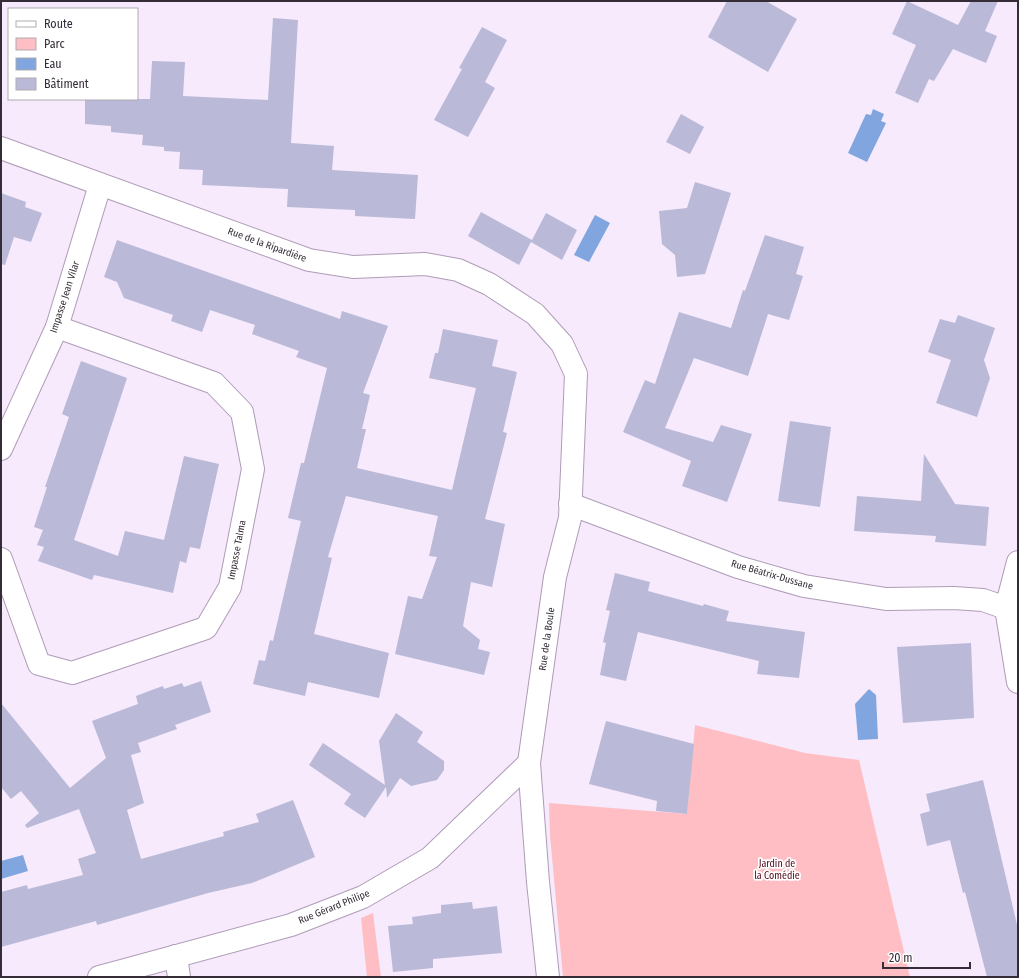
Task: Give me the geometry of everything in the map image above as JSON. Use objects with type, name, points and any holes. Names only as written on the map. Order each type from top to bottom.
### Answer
[{"type":"street","name":"Rue de la Ripardière","points":[[1,148],[309,260],[353,267],[425,264],[458,270],[489,284],[535,314]]},
{"type":"street","name":"Impasse Jean Vilar","points":[[1,449],[57,326],[100,185]]},
{"type":"street","name":"Rue de la Boule","points":[[535,314],[562,344],[576,374],[570,518],[555,577],[529,763],[538,882],[548,977]]},
{"type":"street","name":"Impasse Talma","points":[[1,559],[39,664],[72,673],[206,628],[230,587],[253,469],[242,412],[214,383],[57,326]]},
{"type":"street","name":"Rue Béatrix-Dussane","points":[[570,504],[738,567],[804,586],[886,599],[954,598],[984,600],[1012,606]]},
{"type":"street","points":[[1018,562],[1012,606],[1018,682]]},
{"type":"street","name":"Rue Gérard Philipe","points":[[99,977],[178,967],[364,897],[430,858],[529,763]]},
{"type":"green space","name":"Jardin de la Comédie","points":[[695,725],[805,753],[859,760],[910,977],[563,977],[550,835],[549,803],[687,814]]},
{"type":"green space","points":[[373,913],[381,977],[367,977],[361,918]]},
{"type":"water","points":[[873,109],[884,114],[881,121],[886,123],[867,162],[848,153],[866,114],[871,115]]},
{"type":"water","points":[[595,215],[610,223],[589,262],[574,255]]},
{"type":"water","points":[[869,689],[876,695],[878,739],[858,740],[855,704]]},
{"type":"water","points":[[23,855],[28,871],[1,879],[1,861]]},
{"type":"building","points":[[727,1],[766,1],[797,19],[768,72],[708,37]]},
{"type":"building","points":[[907,1],[958,25],[971,1],[998,1],[985,31],[997,36],[986,63],[953,49],[934,81],[929,79],[918,103],[895,93],[916,45],[892,34]]},
{"type":"building","points":[[273,18],[298,20],[291,143],[334,146],[332,170],[418,175],[415,219],[355,216],[355,210],[287,207],[288,189],[202,185],[203,170],[179,169],[180,152],[164,151],[164,147],[142,145],[143,135],[111,132],[111,126],[85,124],[85,100],[150,99],[152,61],[185,62],[183,96],[268,100]]},
{"type":"building","points":[[482,27],[507,40],[485,82],[495,88],[468,137],[434,120],[462,69],[459,68]]},
{"type":"building","points":[[681,114],[704,127],[690,154],[666,142]]},
{"type":"building","points":[[695,182],[731,193],[705,274],[677,277],[675,255],[662,244],[659,211],[687,208]]},
{"type":"building","points":[[1,193],[26,202],[25,207],[42,213],[31,242],[14,237],[5,265],[1,264]]},
{"type":"building","points":[[481,212],[532,240],[546,213],[577,230],[562,260],[531,242],[519,265],[468,236]]},
{"type":"building","points":[[765,235],[804,247],[796,274],[803,276],[789,320],[768,314],[748,376],[694,358],[665,428],[713,442],[721,425],[752,434],[727,502],[682,486],[691,461],[623,432],[645,380],[655,384],[679,312],[731,328],[743,290],[745,291]]},
{"type":"building","points":[[117,240],[340,319],[342,311],[388,326],[363,393],[370,395],[362,429],[366,429],[357,468],[452,490],[476,388],[429,378],[435,353],[438,353],[443,329],[498,340],[492,366],[517,372],[503,432],[507,433],[485,519],[505,524],[492,587],[471,582],[463,626],[480,640],[478,649],[490,652],[484,675],[395,654],[408,596],[422,599],[437,557],[429,556],[438,516],[346,496],[328,557],[332,558],[314,634],[389,653],[379,698],[308,682],[305,696],[253,684],[259,660],[265,661],[270,640],[273,641],[301,521],[288,518],[301,463],[304,463],[327,368],[296,357],[299,351],[252,334],[255,325],[210,310],[202,332],[171,321],[173,315],[124,298],[117,282],[104,277]]},
{"type":"building","points":[[958,315],[995,328],[984,360],[990,378],[977,417],[936,403],[951,360],[928,352],[940,319],[955,323]]},
{"type":"building","points":[[81,361],[127,378],[74,540],[118,556],[125,531],[164,540],[184,456],[219,464],[200,549],[190,547],[186,563],[180,561],[173,593],[94,575],[92,580],[38,561],[44,547],[37,545],[43,530],[34,527],[47,487],[45,487],[69,417],[62,414]]},
{"type":"building","points":[[790,421],[831,427],[820,507],[778,501]]},
{"type":"building","points":[[924,454],[955,504],[989,507],[986,546],[935,542],[936,536],[854,531],[857,496],[921,501]]},
{"type":"building","points":[[615,573],[650,582],[648,591],[703,606],[704,604],[729,611],[726,621],[805,632],[799,678],[757,674],[759,661],[638,632],[626,681],[600,675],[606,643],[603,642],[610,611],[606,610]]},
{"type":"building","points":[[971,643],[974,718],[903,723],[897,647]]},
{"type":"building","points":[[201,681],[211,712],[175,725],[177,729],[138,743],[141,752],[131,755],[144,803],[127,810],[141,859],[224,836],[223,832],[259,822],[256,814],[293,800],[315,857],[252,883],[208,893],[97,925],[96,921],[1,947],[1,892],[27,885],[28,889],[83,875],[78,859],[96,853],[79,809],[27,828],[25,825],[39,813],[21,791],[11,799],[1,787],[1,703],[70,788],[106,758],[92,721],[138,704],[136,696],[149,691],[163,686],[164,689],[182,683],[184,687]]},
{"type":"building","points":[[396,713],[423,732],[417,742],[444,761],[444,770],[437,780],[411,786],[400,778],[387,798],[386,787],[365,818],[344,804],[351,794],[309,765],[323,743],[385,785],[379,741]]},
{"type":"building","points":[[606,721],[694,744],[687,814],[656,811],[657,801],[589,784]]},
{"type":"building","points":[[983,780],[1018,929],[1018,977],[987,977],[965,892],[963,893],[950,840],[927,846],[920,814],[930,811],[926,794]]},
{"type":"building","points":[[472,902],[473,909],[497,906],[502,953],[433,959],[433,968],[393,972],[388,926],[413,924],[412,917],[441,913],[441,905]]}]
